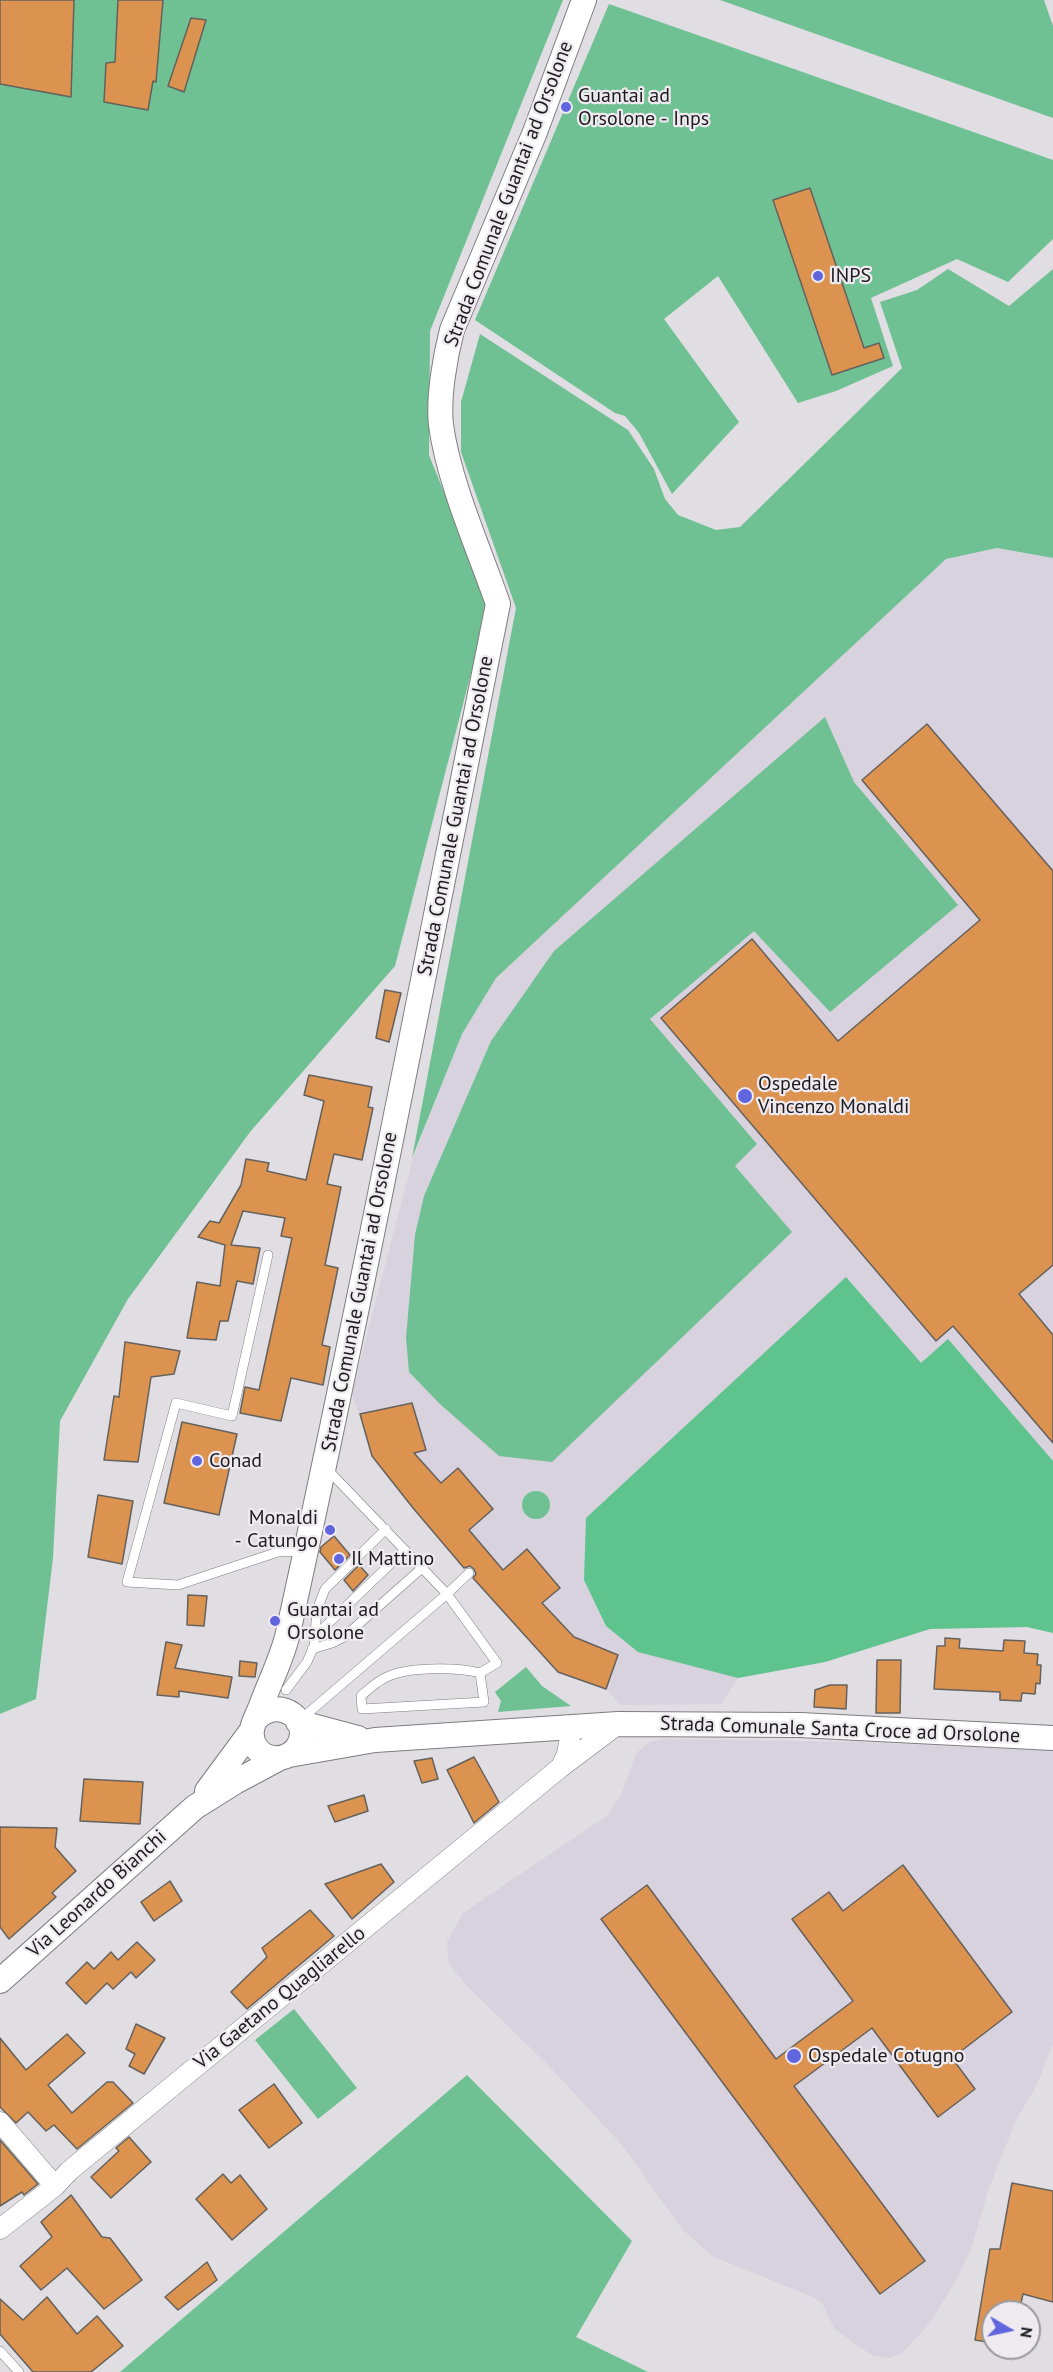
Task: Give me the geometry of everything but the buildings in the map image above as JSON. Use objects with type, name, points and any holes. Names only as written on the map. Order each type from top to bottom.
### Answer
[{"type":"street","name":"Strada Comunale Guantai ad Orsolone","points":[[254,1725],[283,1654],[325,1466],[498,604],[455,481],[441,424],[444,362],[452,330],[535,132],[584,0]]},
{"type":"street","name":"Strada Comunale Guantai ad Orsolone","points":[[283,1654],[286,1690],[295,1718]]},
{"type":"street","points":[[274,1708],[284,1709],[295,1718],[301,1731],[296,1749],[285,1756],[266,1756],[259,1751],[254,1742],[254,1725],[264,1712],[274,1708]]},
{"type":"street","name":"Strada Comunale Santa Croce ad Orsolone","points":[[295,1718],[352,1737],[375,1740]]},
{"type":"street","name":"Strada Comunale Santa Croce ad Orsolone","points":[[285,1756],[375,1740],[618,1724],[800,1725],[1053,1738]]},
{"type":"street","name":"Via Gaetano Quagliarello","points":[[0,2229],[561,1767],[618,1724]]},
{"type":"street","name":"Via Leonardo Bianchi","points":[[0,1981],[195,1807],[231,1762],[254,1725]]},
{"type":"street","points":[[561,1767],[567,1755],[572,1726]]},
{"type":"street","name":"Via Leonardo Bianchi","points":[[195,1807],[235,1782],[285,1756]]},
{"type":"street","points":[[0,2122],[55,2186]]},
{"type":"lane","points":[[268,1255],[232,1416],[176,1403],[127,1582],[178,1585],[278,1552],[306,1551]]},
{"type":"lane","points":[[325,1466],[447,1593],[497,1663],[480,1673],[463,1669],[400,1672],[384,1678],[361,1696],[362,1709],[484,1702],[480,1673]]},
{"type":"lane","points":[[286,1690],[307,1662],[315,1636],[317,1610],[325,1589],[386,1529]]},
{"type":"lane","points":[[315,1636],[405,1550]]},
{"type":"lane","points":[[312,1649],[332,1643],[344,1636],[422,1568]]},
{"type":"lane","points":[[295,1718],[469,1573]]},
{"type":"lane","points":[[0,2350],[19,2372]]},
{"type":"shaded area","name":"Ospedale Vincenzo Monaldi","points":[[997,548],[1053,558],[1053,1633],[1027,1627],[930,1629],[825,1662],[738,1678],[721,1704],[621,1705],[606,1689],[558,1672],[448,1549],[372,1456],[352,1393],[413,1158],[462,1034],[496,978],[946,559]]},
{"type":"shaded area","name":"Ospedale Cotugno","points":[[665,1739],[857,1742],[1053,1751],[1053,2044],[1036,2087],[1016,2120],[988,2191],[972,2246],[957,2279],[929,2324],[902,2353],[890,2358],[873,2356],[834,2328],[823,2305],[813,2297],[712,2256],[683,2230],[621,2144],[551,2068],[464,1983],[449,1964],[447,1942],[463,1913],[608,1815],[622,1793],[636,1753],[650,1742]]},
{"type":"green space","points":[[0,0],[563,0],[430,331],[429,455],[489,604],[395,966],[250,1132],[128,1299],[60,1421],[53,1558],[36,1699],[0,1714]]},
{"type":"green space","points":[[720,0],[1044,0],[1053,26],[1053,118]]},
{"type":"green space","points":[[609,4],[1053,160],[1053,239],[1008,282],[957,259],[871,298],[893,366],[836,391],[798,403],[718,276],[664,319],[739,422],[672,494],[639,433],[625,416],[615,413],[475,320]]},
{"type":"green space","points":[[948,269],[1009,306],[1053,269],[1053,558],[997,548],[946,559],[496,978],[462,1034],[412,1158],[516,608],[461,452],[461,402],[480,334],[628,430],[654,469],[665,499],[678,515],[716,530],[740,527],[902,368],[880,302],[917,290]]},
{"type":"green space","points":[[825,717],[854,782],[958,905],[830,1012],[754,931],[650,1019],[757,1144],[735,1166],[792,1232],[552,1462],[499,1456],[440,1404],[409,1372],[406,1338],[415,1235],[424,1196],[491,1041],[554,951]]},
{"type":"green space","points":[[846,1277],[921,1363],[948,1339],[1053,1461],[1053,1633],[1027,1627],[930,1629],[825,1662],[738,1678],[638,1652],[606,1626],[584,1580],[586,1518]]},
{"type":"green space","points":[[536,1491],[546,1495],[550,1505],[546,1515],[536,1519],[526,1515],[522,1505],[526,1495]]},
{"type":"green space","points":[[526,1667],[542,1686],[571,1706],[498,1712],[501,1701],[495,1692]]},
{"type":"green space","points":[[294,2009],[357,2088],[318,2119],[255,2040]]},
{"type":"green space","points":[[467,2075],[632,2241],[576,2337],[648,2372],[120,2372]]},
{"type":"place","name":"Guantai ad Orsolone - Inps","points":[[566,107]]},
{"type":"place","name":"INPS","points":[[818,276]]},
{"type":"place","name":"Ospedale Vincenzo Monaldi","points":[[745,1096]]},
{"type":"place","name":"Conad","points":[[197,1461]]},
{"type":"place","name":"Monaldi - Catungo","points":[[330,1530]]},
{"type":"place","name":"Il Mattino","points":[[339,1559]]},
{"type":"place","name":"Guantai ad Orsolone","points":[[275,1621]]},
{"type":"place","name":"Ospedale Cotugno","points":[[794,2056]]}]
